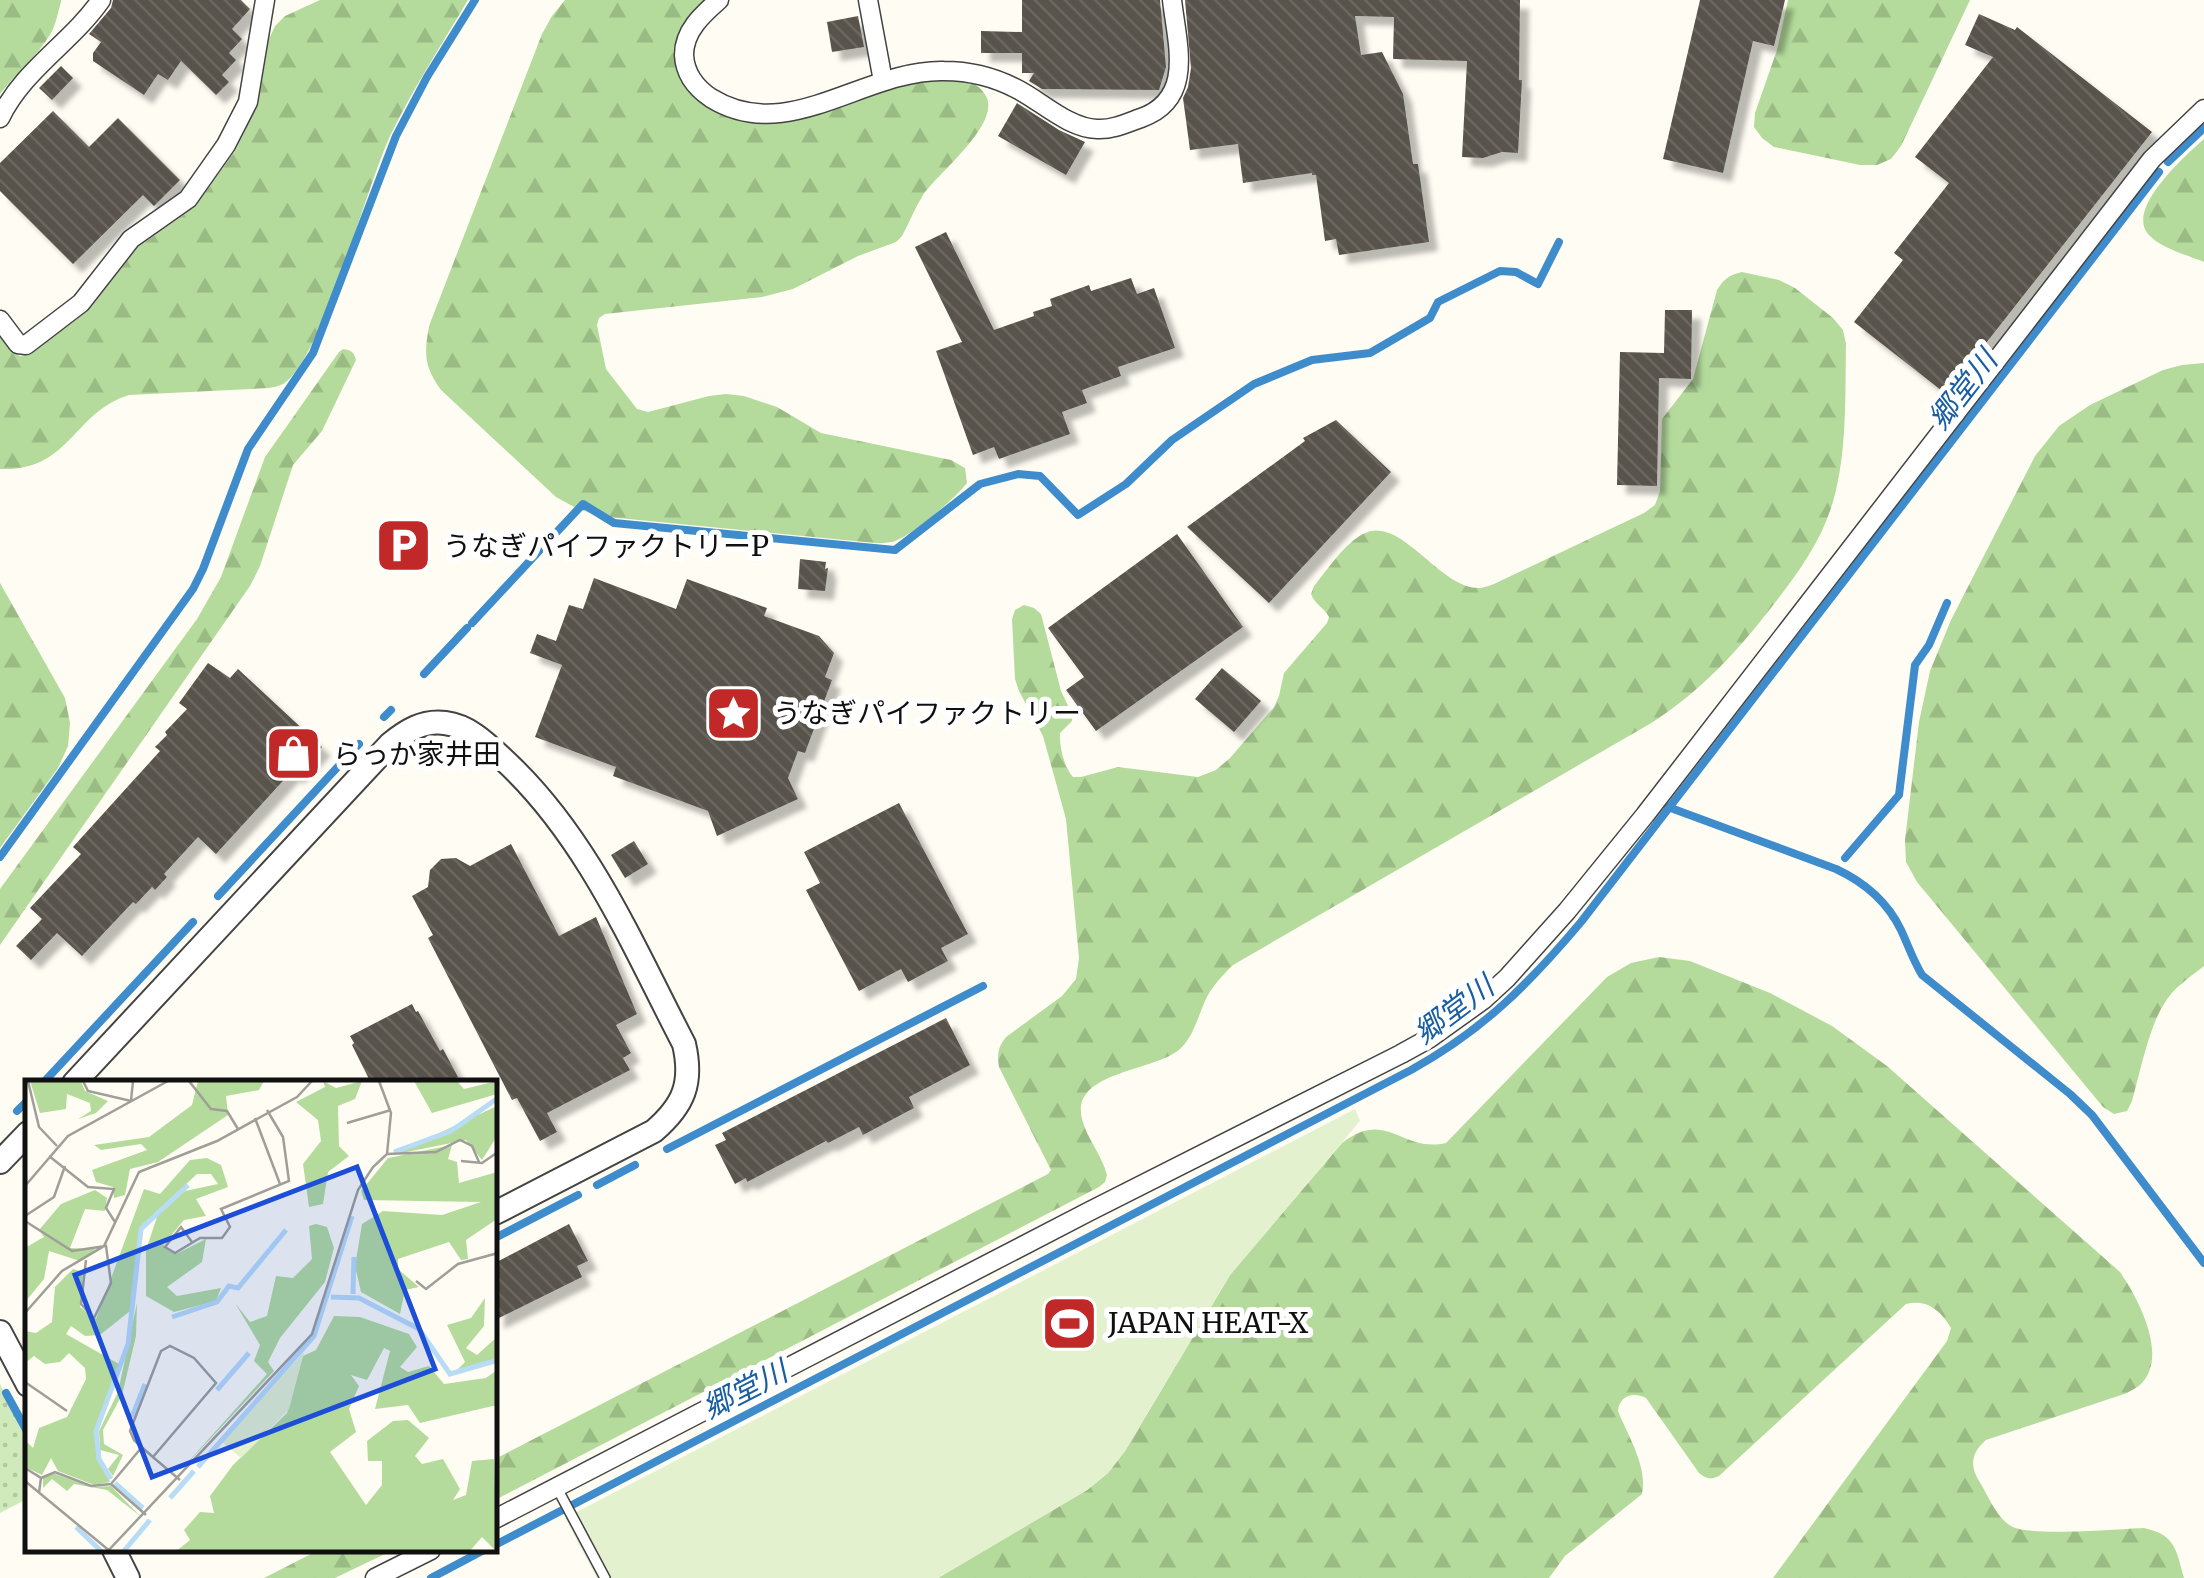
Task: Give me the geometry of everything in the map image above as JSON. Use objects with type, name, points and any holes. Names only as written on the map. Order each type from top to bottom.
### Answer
[{"type":"street","points":[[0,118],[23,81],[101,0]]},
{"type":"street","points":[[0,320],[18,344],[26,345],[82,302],[131,239],[188,199],[226,145],[248,102],[265,0]]},
{"type":"street","points":[[719,0],[691,29],[684,59],[697,88],[725,106],[760,115],[797,112],[928,71],[965,72],[1001,82],[1082,127],[1098,130],[1148,116],[1162,108],[1172,95],[1179,64],[1172,0]]},
{"type":"street","points":[[868,0],[883,82]]},
{"type":"street","points":[[498,1518],[560,1493],[1116,1198],[1402,1054],[1482,1000],[1538,945],[1645,815],[2152,159],[2204,109]]},
{"type":"street","points":[[77,1080],[390,744],[405,731],[424,724],[464,728],[516,770],[573,839],[597,876],[676,1027],[688,1063],[687,1083],[680,1102],[654,1130],[498,1210]]},
{"type":"street","points":[[0,1162],[25,1136]]},
{"type":"street","points":[[2,1343],[25,1380]]},
{"type":"street","points":[[116,1553],[128,1578]]},
{"type":"street","points":[[374,1578],[425,1553]]},
{"type":"lane","points":[[560,1493],[605,1578]]},
{"type":"green space","points":[[0,0],[61,0],[46,41],[0,94]]},
{"type":"green space","points":[[320,0],[468,0],[392,132],[328,307],[298,368],[283,384],[269,388],[129,395],[95,414],[42,461],[0,469],[0,337],[20,356],[31,354],[89,310],[138,247],[195,207],[235,151],[258,105],[269,39],[275,26],[285,16]]},
{"type":"green space","points":[[565,0],[706,0],[685,23],[676,46],[677,67],[686,86],[702,101],[748,121],[775,123],[795,119],[918,82],[971,82],[986,96],[985,120],[977,134],[923,195],[896,242],[858,256],[793,289],[762,297],[605,314],[597,325],[606,369],[637,409],[648,412],[709,396],[744,396],[777,407],[821,433],[951,460],[965,468],[967,483],[961,490],[909,533],[892,542],[875,543],[598,516],[556,497],[435,382],[427,360],[429,326],[542,34]]},
{"type":"green space","points":[[1788,0],[1970,0],[1901,146],[1891,159],[1877,165],[1860,165],[1774,147],[1754,127]]},
{"type":"green space","points":[[2204,139],[2204,262],[2159,243],[2143,223],[2145,210],[2161,183]]},
{"type":"green space","points":[[1742,272],[1779,280],[1795,288],[1843,330],[1844,436],[1836,490],[1819,537],[1784,591],[1718,669],[1653,722],[1233,965],[1211,991],[1192,1033],[1180,1049],[1101,1082],[1089,1091],[1082,1103],[1082,1119],[1107,1175],[1099,1187],[498,1498],[498,1457],[1051,1170],[998,1058],[1006,1037],[1062,996],[1076,979],[1079,958],[1066,819],[1043,736],[1015,679],[1015,610],[1024,605],[1041,614],[1061,691],[1072,714],[1072,721],[1060,738],[1073,777],[1118,767],[1198,777],[1216,770],[1274,707],[1284,673],[1327,623],[1329,617],[1311,594],[1356,538],[1377,530],[1392,534],[1451,578],[1481,588],[1655,505],[1660,491],[1662,419],[1693,379],[1717,290]]},
{"type":"green space","points":[[343,349],[352,352],[356,360],[322,431],[293,465],[250,586],[0,945],[0,889],[197,619],[221,577],[265,457]]},
{"type":"green space","points":[[2204,363],[2204,966],[2164,1004],[2149,1037],[2132,1101],[2127,1111],[2114,1114],[2103,1107],[1917,882],[1906,862],[1905,840],[1919,722],[1930,671],[1951,620],[2035,456],[2059,426],[2090,405],[2163,370]]},
{"type":"green space","points":[[0,583],[65,698],[70,723],[68,746],[58,768],[0,848]]},
{"type":"green space","points":[[1659,957],[1690,961],[1770,993],[1832,1026],[1887,1066],[2120,1272],[2142,1311],[2151,1343],[2149,1372],[2141,1384],[2127,1393],[1986,1440],[1975,1454],[1974,1470],[1997,1511],[2011,1526],[2036,1531],[2155,1531],[2173,1545],[2184,1578],[1773,1578],[1947,1341],[1951,1328],[1942,1316],[1932,1307],[1914,1303],[1906,1304],[1716,1477],[1699,1473],[1646,1398],[1624,1398],[1618,1411],[1640,1462],[1642,1494],[1565,1556],[1549,1578],[938,1578],[1087,1490],[1108,1473],[1230,1275],[1342,1143],[1358,1133],[1383,1130],[1417,1142],[1446,1143],[1607,977],[1631,963]]},
{"type":"green space","name":"JAPAN HEAT-X","points":[[1355,1109],[1360,1121],[1230,1275],[1125,1451],[1108,1473],[1087,1490],[938,1578],[597,1578],[565,1518]]},
{"type":"green space","points":[[0,1384],[25,1433],[25,1500],[0,1513]]},
{"type":"green space","points":[[313,1553],[387,1553],[335,1578],[264,1578]]},
{"type":"building","points":[[113,0],[241,0],[250,9],[232,29],[242,39],[229,53],[236,60],[222,75],[229,82],[216,95],[181,61],[168,80],[158,74],[144,95],[93,61],[93,53],[101,42],[89,34]]},
{"type":"building","points":[[1022,0],[1160,0],[1166,67],[1159,90],[1042,89],[1029,81],[1034,73],[1022,73],[1022,53],[981,53],[981,31],[1022,32]]},
{"type":"building","points":[[1185,0],[1520,0],[1522,80],[1518,153],[1462,157],[1467,61],[1393,59],[1394,17],[1355,16],[1361,55],[1382,52],[1403,94],[1429,242],[1339,255],[1336,239],[1325,241],[1316,175],[1243,183],[1238,144],[1190,150],[1183,98],[1191,68]]},
{"type":"building","points":[[1700,0],[1785,0],[1774,46],[1753,41],[1723,173],[1663,159]]},
{"type":"building","points":[[1979,14],[2015,30],[2017,27],[2152,132],[1946,394],[1854,322],[1903,260],[1894,253],[1949,183],[1915,157],[1993,57],[1965,45]]},
{"type":"building","points":[[858,16],[864,47],[832,52],[827,22]]},
{"type":"building","points":[[61,66],[73,78],[52,100],[39,88]]},
{"type":"building","points":[[1017,103],[1085,142],[1066,175],[998,136]]},
{"type":"building","points":[[53,111],[89,147],[118,118],[180,180],[154,206],[143,195],[73,264],[0,191],[0,163]]},
{"type":"building","points":[[946,232],[994,330],[1034,316],[1033,312],[1052,306],[1050,299],[1089,285],[1091,291],[1131,278],[1137,294],[1154,288],[1175,348],[1118,367],[1121,376],[1082,390],[1087,403],[1062,412],[1070,434],[999,459],[994,447],[973,455],[936,351],[962,342],[915,247]]},
{"type":"building","points":[[1665,310],[1692,310],[1691,379],[1659,378],[1657,486],[1617,485],[1620,352],[1664,353]]},
{"type":"building","points":[[1336,420],[1391,472],[1269,603],[1187,527],[1305,441],[1303,438]]},
{"type":"building","points":[[1177,534],[1243,627],[1096,731],[1066,690],[1084,677],[1048,628]]},
{"type":"building","points":[[800,559],[826,562],[825,591],[798,589]]},
{"type":"building","points":[[594,578],[676,609],[687,579],[767,608],[764,616],[819,636],[834,653],[825,677],[832,680],[805,753],[798,751],[788,778],[798,799],[717,836],[708,811],[613,776],[616,767],[535,737],[562,665],[530,653],[537,634],[556,641],[569,605],[583,609]]},
{"type":"building","points":[[208,663],[230,678],[238,669],[322,747],[295,775],[291,772],[216,854],[198,837],[164,874],[167,877],[155,890],[152,887],[136,904],[133,902],[82,956],[57,933],[31,960],[16,946],[42,919],[30,908],[81,854],[73,847],[160,751],[155,747],[187,709],[179,703]]},
{"type":"building","points":[[1222,668],[1261,701],[1234,732],[1195,699]]},
{"type":"building","points":[[899,803],[968,934],[941,948],[948,961],[908,982],[901,969],[859,991],[806,890],[820,883],[804,852]]},
{"type":"building","points":[[634,841],[648,864],[625,878],[611,855]]},
{"type":"building","points":[[511,844],[559,936],[596,917],[637,1014],[616,1025],[631,1053],[623,1058],[630,1070],[547,1113],[557,1132],[540,1141],[517,1098],[512,1100],[428,938],[433,935],[412,896],[428,887],[430,870],[441,859],[456,858],[470,866]]},
{"type":"building","points":[[412,1004],[458,1077],[370,1080],[350,1036]]},
{"type":"building","points":[[946,1018],[970,1065],[909,1097],[914,1108],[863,1135],[859,1127],[747,1182],[746,1178],[735,1184],[715,1145],[726,1140],[722,1133]]},
{"type":"building","points":[[569,1224],[588,1261],[577,1266],[582,1277],[498,1319],[498,1261]]},
{"type":"waterway","points":[[0,857],[193,589],[248,449],[313,353],[396,136],[475,0]]},
{"type":"waterway","name":"郷堂川","points":[[2168,162],[2204,128]]},
{"type":"waterway","name":"郷堂川","points":[[498,1543],[1411,1070],[1482,1022],[1523,986],[1581,922],[2159,172]]},
{"type":"waterway","points":[[553,536],[583,504],[614,523],[895,550],[980,484],[1018,474],[1040,476],[1078,515],[1126,484],[1172,440],[1254,384],[1312,360],[1370,353],[1430,318],[1438,302],[1500,271],[1516,272],[1538,284],[1559,242]]},
{"type":"waterway","points":[[472,623],[539,551]]},
{"type":"waterway","points":[[1845,858],[1899,795],[1915,665],[1929,645],[1947,603]]},
{"type":"waterway","points":[[424,674],[467,628]]},
{"type":"waterway","points":[[384,717],[391,710]]},
{"type":"waterway","points":[[218,896],[359,744]]},
{"type":"waterway","points":[[1668,807],[1836,869],[1874,894],[1895,920],[1922,975],[2092,1115],[2204,1263]]},
{"type":"waterway","points":[[46,1080],[193,922]]},
{"type":"waterway","points":[[667,1149],[983,986]]},
{"type":"waterway","points":[[17,1111],[25,1103]]},
{"type":"waterway","points":[[597,1185],[635,1165]]},
{"type":"waterway","points":[[498,1236],[578,1195]]},
{"type":"waterway","points":[[6,1393],[25,1428]]},
{"type":"waterway","name":"郷堂川","points":[[431,1578],[478,1553]]},
{"type":"place","name":"うなぎパイファクトリーP","points":[[404,546]]},
{"type":"place","name":"うなぎパイファクトリー","points":[[734,713]]},
{"type":"place","name":"らっか家井田","points":[[294,754]]},
{"type":"place","name":"JAPAN HEAT-X","points":[[1069,1323]]}]
